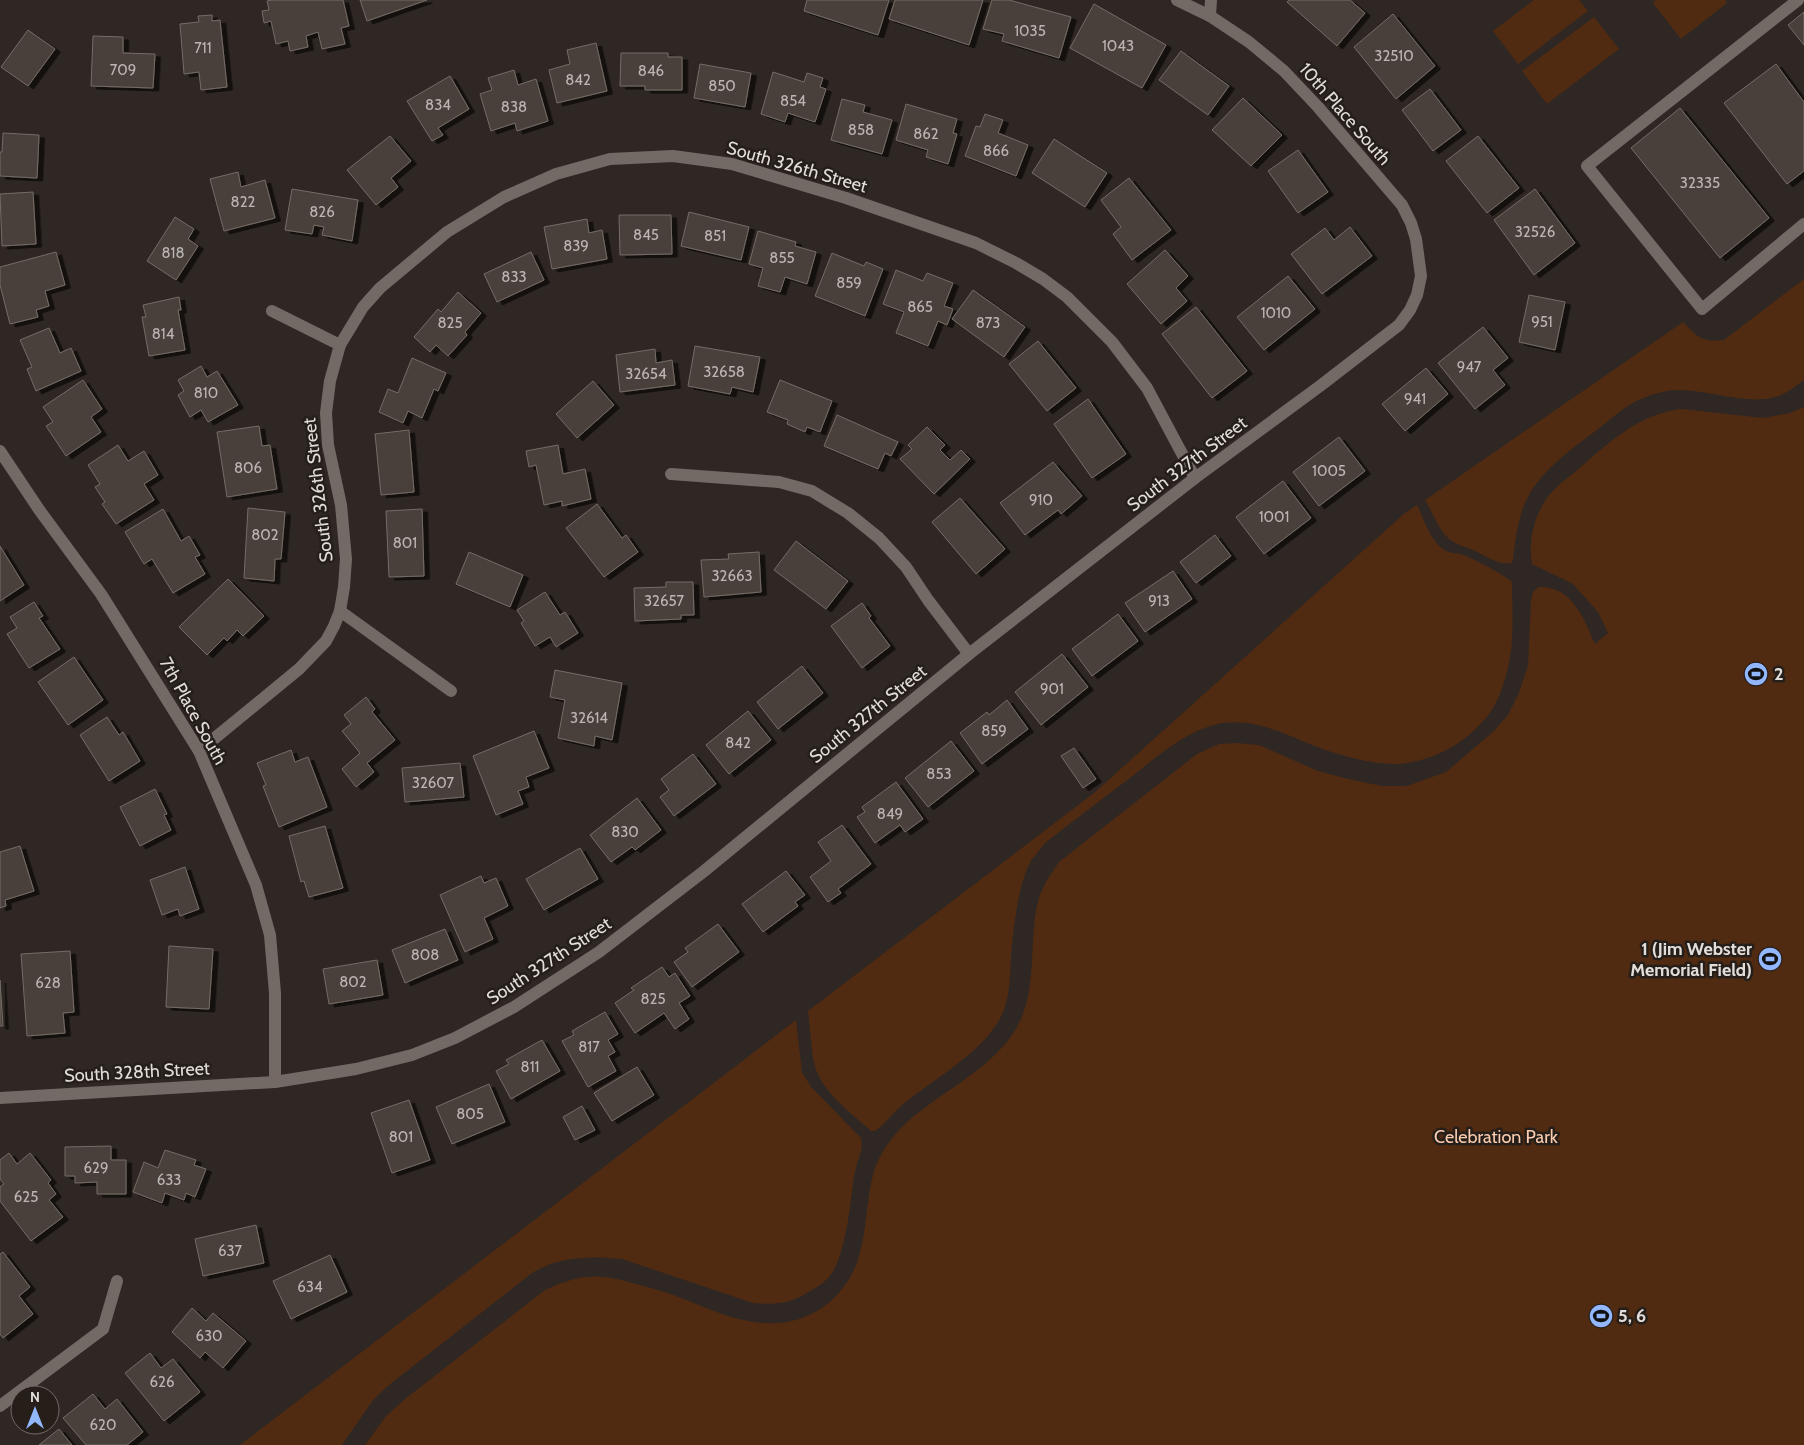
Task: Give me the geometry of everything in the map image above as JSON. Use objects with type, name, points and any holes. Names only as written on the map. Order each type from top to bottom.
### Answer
[{"type":"street","name":"10th Place South","points":[[1177,0],[1210,16],[1249,42],[1284,71],[1318,107],[1402,205],[1416,239],[1420,276]]},
{"type":"street","points":[[1210,0],[1210,16]]},
{"type":"street","points":[[1798,0],[1587,166],[1702,309],[1804,224]]},
{"type":"street","name":"South 326th Street","points":[[199,751],[314,655],[326,641],[340,611],[346,559],[345,529],[328,445],[326,413],[330,381],[340,345],[363,306],[380,288],[447,232],[504,197],[556,174],[610,159],[673,156],[732,164],[846,198],[976,243],[1016,263],[1043,278],[1067,296],[1112,342],[1147,388],[1195,478]]},
{"type":"street","name":"South 327th Street","points":[[275,1082],[356,1069],[412,1055],[456,1038],[514,1007],[599,952],[674,895],[969,654],[1195,478],[1320,386],[1400,324],[1410,310],[1417,295],[1420,276]]},
{"type":"street","points":[[272,311],[340,345]]},
{"type":"street","name":"7th Place South","points":[[0,451],[40,510],[102,594],[199,751],[256,885],[270,935],[275,993],[275,1082]]},
{"type":"street","points":[[671,474],[779,482],[812,491],[848,513],[879,538],[906,567],[928,600],[969,654]]},
{"type":"street","points":[[340,611],[451,691]]},
{"type":"street","name":"South 328th Street","points":[[0,1098],[275,1082]]},
{"type":"street","points":[[0,1406],[103,1329],[117,1281]]},
{"type":"green space","points":[[1534,0],[1579,0],[1588,11],[1518,64],[1493,31]]},
{"type":"green space","points":[[1656,0],[1725,0],[1727,3],[1681,39],[1653,3]]},
{"type":"green space","points":[[1594,17],[1619,49],[1547,104],[1522,71]]},
{"type":"green space","points":[[1804,279],[1804,380],[1793,388],[1776,397],[1761,399],[1737,398],[1676,390],[1648,396],[1629,405],[1569,451],[1539,480],[1525,503],[1517,531],[1512,563],[1497,562],[1457,544],[1450,540],[1441,529],[1425,500],[1683,322],[1701,338],[1724,340]]},
{"type":"green space","name":"Celebration Park","points":[[1804,407],[1804,1445],[365,1445],[386,1416],[405,1399],[545,1290],[571,1280],[606,1277],[666,1293],[730,1316],[758,1322],[787,1322],[800,1319],[823,1307],[841,1290],[848,1280],[859,1256],[873,1175],[877,1162],[887,1145],[914,1116],[980,1068],[996,1054],[1009,1040],[1019,1023],[1028,995],[1038,900],[1059,862],[1197,754],[1219,744],[1259,745],[1318,771],[1382,786],[1407,786],[1446,772],[1494,731],[1508,715],[1518,695],[1528,666],[1531,601],[1533,592],[1538,587],[1550,588],[1560,592],[1575,605],[1595,644],[1608,633],[1598,612],[1573,584],[1532,564],[1531,547],[1535,521],[1542,505],[1553,491],[1611,441],[1651,417],[1682,409],[1763,418],[1790,413]]},
{"type":"green space","points":[[1417,505],[1428,530],[1441,547],[1448,552],[1461,554],[1472,559],[1512,582],[1512,639],[1510,657],[1506,677],[1499,696],[1485,720],[1451,748],[1424,759],[1395,764],[1372,762],[1342,755],[1267,727],[1238,722],[1209,726],[1184,738],[1045,843],[1031,861],[1026,871],[1017,908],[1006,1004],[996,1025],[986,1039],[958,1063],[913,1096],[875,1131],[871,1131],[835,1099],[827,1090],[816,1069],[808,1011],[1094,793],[1405,513]]},
{"type":"green space","points":[[796,1020],[802,1072],[811,1087],[861,1138],[862,1142],[840,1257],[830,1276],[821,1284],[793,1300],[774,1304],[760,1304],[622,1259],[576,1258],[553,1263],[532,1273],[389,1385],[373,1400],[342,1445],[240,1445]]},
{"type":"building","points":[[343,0],[349,26],[341,28],[345,44],[322,49],[318,32],[306,36],[308,47],[290,51],[288,41],[276,44],[271,21],[264,23],[262,11],[269,10],[267,1]]},
{"type":"building","points":[[360,0],[427,0],[367,21]]},
{"type":"building","points":[[807,0],[889,0],[878,35],[804,11]]},
{"type":"building","points":[[895,0],[983,0],[969,45],[889,19]]},
{"type":"building","points":[[992,0],[1009,0],[1071,17],[1059,58],[1002,41],[1004,34],[983,29]]},
{"type":"building","points":[[1289,0],[1350,0],[1365,13],[1337,46],[1287,2]]},
{"type":"building","points":[[1094,4],[1166,45],[1142,88],[1070,48]]},
{"type":"building","points":[[1804,12],[1804,45],[1788,25]]},
{"type":"building","points":[[1393,14],[1435,66],[1396,99],[1354,47]]},
{"type":"building","points":[[212,15],[212,21],[220,20],[227,87],[201,90],[199,72],[184,74],[180,24],[199,22],[198,16]]},
{"type":"building","points":[[28,30],[55,49],[28,86],[1,67]]},
{"type":"building","points":[[93,36],[123,37],[123,53],[155,54],[153,88],[91,86]]},
{"type":"building","points":[[596,43],[607,91],[557,103],[549,70],[570,64],[567,50]]},
{"type":"building","points":[[1181,51],[1229,86],[1208,115],[1159,80]]},
{"type":"building","points":[[621,53],[668,53],[668,57],[682,57],[682,90],[645,90],[645,86],[620,86]]},
{"type":"building","points":[[700,64],[751,73],[745,107],[694,98]]},
{"type":"building","points":[[1776,64],[1804,102],[1804,171],[1787,184],[1724,103]]},
{"type":"building","points":[[514,70],[518,85],[536,79],[548,121],[517,131],[515,123],[491,131],[480,94],[492,90],[488,78]]},
{"type":"building","points":[[773,72],[804,82],[807,73],[823,78],[820,87],[826,89],[815,122],[788,113],[785,122],[761,114]]},
{"type":"building","points":[[450,76],[469,109],[438,128],[443,135],[432,141],[407,101]]},
{"type":"building","points":[[1430,89],[1461,130],[1433,151],[1402,110]]},
{"type":"building","points":[[1243,98],[1282,135],[1251,166],[1212,130]]},
{"type":"building","points":[[842,99],[865,105],[863,112],[892,120],[882,154],[831,140]]},
{"type":"building","points":[[906,104],[957,119],[953,133],[957,134],[948,164],[926,157],[928,150],[896,140]]},
{"type":"building","points":[[1680,108],[1769,218],[1720,258],[1631,148]]},
{"type":"building","points":[[985,114],[1003,120],[998,133],[1028,145],[1016,176],[965,156],[976,126],[980,127]]},
{"type":"building","points":[[3,133],[39,135],[37,178],[0,176],[0,152],[2,152]]},
{"type":"building","points":[[390,136],[411,161],[391,178],[398,187],[376,205],[347,170]]},
{"type":"building","points":[[1478,136],[1519,188],[1487,213],[1446,161]]},
{"type":"building","points":[[1054,139],[1107,173],[1085,207],[1032,173]]},
{"type":"building","points":[[1298,150],[1328,192],[1298,213],[1268,171]]},
{"type":"building","points":[[238,172],[241,187],[265,180],[275,218],[224,231],[210,179]]},
{"type":"building","points":[[1129,178],[1171,230],[1132,260],[1113,234],[1121,227],[1101,200]]},
{"type":"building","points":[[292,189],[358,200],[352,241],[322,235],[324,227],[314,225],[312,234],[285,230]]},
{"type":"building","points":[[1535,189],[1575,243],[1534,275],[1494,220]]},
{"type":"building","points":[[33,192],[36,244],[2,246],[0,194]]},
{"type":"building","points":[[689,212],[749,227],[741,260],[681,246]]},
{"type":"building","points":[[619,215],[671,215],[672,254],[620,255]]},
{"type":"building","points":[[175,217],[194,229],[188,239],[198,246],[176,280],[147,261]]},
{"type":"building","points":[[587,219],[589,233],[602,230],[607,259],[552,269],[544,227]]},
{"type":"building","points":[[1350,227],[1372,256],[1322,294],[1291,254],[1325,228],[1334,240]]},
{"type":"building","points":[[758,231],[796,242],[795,246],[816,252],[807,284],[785,277],[780,292],[758,286],[763,268],[749,264]]},
{"type":"building","points":[[1165,250],[1188,276],[1176,288],[1187,301],[1161,324],[1127,284]]},
{"type":"building","points":[[56,252],[65,285],[45,291],[49,306],[36,310],[38,317],[10,324],[0,285],[0,267]]},
{"type":"building","points":[[531,252],[544,280],[497,302],[484,274]]},
{"type":"building","points":[[832,253],[864,266],[866,262],[883,269],[865,316],[815,296]]},
{"type":"building","points":[[896,270],[923,281],[927,273],[953,283],[944,306],[953,309],[947,325],[938,321],[928,346],[896,333],[904,312],[883,304]]},
{"type":"building","points":[[1288,276],[1315,309],[1264,350],[1237,317]]},
{"type":"building","points":[[973,290],[1025,327],[1004,357],[952,319]]},
{"type":"building","points":[[458,292],[481,313],[465,332],[467,335],[448,356],[436,345],[430,352],[414,337],[438,309],[441,312]]},
{"type":"building","points":[[1529,295],[1565,302],[1555,350],[1519,342]]},
{"type":"building","points":[[179,297],[181,310],[178,310],[185,350],[149,356],[142,317],[146,317],[143,305]]},
{"type":"building","points":[[1196,307],[1247,371],[1212,398],[1162,334]]},
{"type":"building","points":[[1483,327],[1508,358],[1493,370],[1505,385],[1475,409],[1438,363]]},
{"type":"building","points":[[49,328],[60,353],[71,348],[81,371],[36,391],[27,369],[32,367],[20,340]]},
{"type":"building","points":[[1038,341],[1076,388],[1047,411],[1009,364]]},
{"type":"building","points":[[695,346],[760,357],[753,392],[732,387],[730,394],[688,386]]},
{"type":"building","points":[[655,349],[656,363],[672,360],[675,385],[620,392],[616,355]]},
{"type":"building","points":[[412,358],[446,373],[438,391],[434,389],[422,418],[408,411],[403,423],[379,412],[388,389],[398,393]]},
{"type":"building","points":[[201,366],[207,377],[217,371],[238,405],[208,422],[201,410],[190,417],[178,395],[184,391],[178,380]]},
{"type":"building","points":[[1426,368],[1448,394],[1405,431],[1382,404]]},
{"type":"building","points":[[83,380],[102,409],[91,417],[101,432],[66,456],[46,426],[53,422],[43,407]]},
{"type":"building","points":[[780,380],[832,401],[820,432],[807,427],[805,432],[787,424],[788,420],[767,412]]},
{"type":"building","points":[[593,381],[614,405],[577,438],[556,414]]},
{"type":"building","points":[[1088,399],[1126,454],[1092,478],[1054,424]]},
{"type":"building","points":[[837,415],[898,442],[891,456],[885,453],[878,469],[824,446]]},
{"type":"building","points":[[259,426],[262,446],[270,445],[277,489],[227,497],[217,432]]},
{"type":"building","points":[[927,427],[945,445],[940,450],[950,460],[961,450],[970,459],[934,494],[900,459],[912,449],[908,445]]},
{"type":"building","points":[[409,430],[414,492],[381,495],[375,434]]},
{"type":"building","points":[[1339,437],[1365,471],[1319,506],[1293,472]]},
{"type":"building","points":[[118,445],[128,461],[144,451],[158,475],[144,484],[154,500],[116,524],[102,504],[105,502],[95,487],[100,484],[88,465]]},
{"type":"building","points":[[558,445],[563,474],[585,469],[591,499],[562,506],[562,501],[544,505],[536,465],[529,467],[526,451]]},
{"type":"building","points":[[1053,462],[1082,496],[1061,514],[1058,510],[1025,535],[1000,503]]},
{"type":"building","points":[[1283,481],[1311,518],[1264,554],[1236,517]]},
{"type":"building","points":[[960,498],[1005,549],[976,574],[932,522]]},
{"type":"building","points":[[597,504],[622,538],[626,535],[638,552],[604,577],[566,528]]},
{"type":"building","points":[[248,508],[285,512],[281,559],[275,559],[274,581],[244,578]]},
{"type":"building","points":[[163,509],[181,541],[189,536],[200,555],[195,557],[205,574],[173,593],[152,559],[144,564],[125,532]]},
{"type":"building","points":[[422,509],[424,576],[389,577],[386,511]]},
{"type":"building","points":[[1215,535],[1231,556],[1196,583],[1180,562]]},
{"type":"building","points":[[796,541],[848,581],[826,609],[774,570]]},
{"type":"building","points":[[0,546],[24,585],[0,601]]},
{"type":"building","points":[[469,552],[523,575],[510,607],[456,584]]},
{"type":"building","points":[[759,552],[761,592],[704,597],[701,560],[729,559],[728,554]]},
{"type":"building","points":[[1173,571],[1192,599],[1145,632],[1125,603]]},
{"type":"building","points":[[228,579],[264,616],[243,636],[237,630],[227,641],[224,638],[207,655],[179,627]]},
{"type":"building","points":[[666,582],[693,582],[694,615],[681,615],[681,619],[635,621],[634,588],[666,587]]},
{"type":"building","points":[[545,592],[560,615],[565,612],[578,633],[556,647],[550,637],[535,646],[521,623],[524,621],[517,610]]},
{"type":"building","points":[[34,602],[43,616],[39,618],[60,649],[29,668],[7,634],[17,628],[10,617]]},
{"type":"building","points":[[862,603],[871,616],[869,618],[890,646],[862,668],[831,626]]},
{"type":"building","points":[[1118,614],[1138,641],[1092,676],[1072,649]]},
{"type":"building","points":[[1062,654],[1088,687],[1041,725],[1015,692]]},
{"type":"building","points":[[74,657],[103,700],[68,725],[38,682]]},
{"type":"building","points":[[802,666],[823,693],[778,729],[757,702]]},
{"type":"building","points":[[555,670],[622,683],[612,740],[595,736],[594,746],[558,738],[565,700],[550,697]]},
{"type":"building","points":[[366,697],[375,709],[372,712],[395,740],[367,763],[374,772],[356,787],[342,769],[360,753],[342,731],[351,724],[344,715]]},
{"type":"building","points":[[1007,700],[1028,729],[982,764],[960,733],[987,712],[989,715]]},
{"type":"building","points":[[748,711],[771,740],[729,774],[706,745]]},
{"type":"building","points":[[107,717],[119,735],[123,732],[140,761],[109,781],[80,735]]},
{"type":"building","points":[[534,731],[549,768],[526,777],[529,787],[518,791],[523,804],[496,815],[473,756]]},
{"type":"building","points":[[951,741],[974,771],[928,807],[905,778]]},
{"type":"building","points":[[1074,748],[1096,779],[1083,788],[1061,756]]},
{"type":"building","points":[[291,750],[295,762],[308,757],[327,807],[279,827],[263,786],[266,785],[257,763]]},
{"type":"building","points":[[693,754],[716,784],[674,816],[660,797],[669,790],[661,779]]},
{"type":"building","points":[[460,763],[464,797],[405,802],[402,768]]},
{"type":"building","points":[[896,782],[923,819],[905,832],[900,825],[875,843],[857,817],[865,812],[862,807]]},
{"type":"building","points":[[155,789],[167,814],[164,815],[171,830],[140,846],[120,807]]},
{"type":"building","points":[[637,798],[661,830],[635,850],[632,847],[611,862],[590,835]]},
{"type":"building","points":[[842,825],[871,864],[838,889],[841,893],[828,902],[810,877],[831,861],[818,842]]},
{"type":"building","points":[[325,826],[343,888],[309,897],[304,881],[301,882],[289,836]]},
{"type":"building","points":[[20,846],[34,891],[5,900],[6,906],[0,908],[0,852]]},
{"type":"building","points":[[580,848],[598,879],[544,910],[526,879]]},
{"type":"building","points":[[185,867],[199,909],[180,916],[178,909],[162,915],[150,880]]},
{"type":"building","points":[[786,871],[805,895],[795,902],[798,906],[763,932],[742,904]]},
{"type":"building","points":[[481,876],[484,883],[496,878],[508,906],[484,918],[493,939],[465,952],[440,895]]},
{"type":"building","points":[[718,924],[739,952],[692,987],[674,962],[688,952],[685,948]]},
{"type":"building","points":[[445,929],[458,960],[405,983],[392,950]]},
{"type":"building","points":[[169,946],[213,949],[209,1009],[166,1007]]},
{"type":"building","points":[[70,951],[74,1012],[63,1013],[65,1033],[27,1036],[21,954]]},
{"type":"building","points":[[377,960],[383,995],[329,1004],[323,969]]},
{"type":"building","points":[[662,967],[669,977],[675,973],[690,996],[679,1003],[689,1019],[675,1029],[664,1013],[635,1033],[615,1003],[634,990],[631,988]]},
{"type":"building","points":[[0,980],[3,1026],[0,1026]]},
{"type":"building","points":[[605,1012],[618,1034],[608,1040],[615,1052],[608,1056],[616,1071],[588,1087],[562,1041],[574,1035],[572,1031]]},
{"type":"building","points":[[542,1040],[560,1071],[511,1099],[496,1071],[509,1064],[506,1060]]},
{"type":"building","points":[[637,1067],[654,1095],[612,1121],[594,1093]]},
{"type":"building","points":[[489,1084],[505,1122],[452,1144],[436,1107]]},
{"type":"building","points":[[409,1100],[430,1160],[392,1173],[371,1113]]},
{"type":"building","points":[[582,1106],[595,1130],[575,1140],[563,1117]]},
{"type":"building","points":[[111,1146],[111,1160],[126,1160],[126,1194],[97,1194],[97,1182],[75,1183],[75,1176],[65,1176],[65,1147]]},
{"type":"building","points":[[165,1150],[196,1160],[194,1165],[206,1169],[195,1197],[186,1193],[184,1200],[165,1193],[162,1203],[133,1192],[144,1162],[158,1168]]},
{"type":"building","points":[[9,1153],[17,1164],[30,1153],[51,1180],[48,1183],[56,1194],[49,1200],[63,1217],[31,1241],[0,1201],[0,1187],[4,1184],[0,1179],[0,1160]]},
{"type":"building","points":[[256,1225],[264,1263],[203,1276],[195,1239]]},
{"type":"building","points":[[3,1252],[30,1287],[19,1296],[33,1314],[3,1338],[0,1334],[0,1254]]},
{"type":"building","points":[[330,1255],[347,1292],[291,1319],[273,1281]]},
{"type":"building","points":[[192,1308],[206,1321],[213,1313],[246,1341],[223,1368],[205,1352],[200,1358],[172,1332]]},
{"type":"building","points":[[150,1353],[161,1368],[173,1359],[200,1392],[164,1421],[125,1373]]},
{"type":"building","points":[[93,1394],[105,1409],[117,1399],[143,1432],[127,1445],[86,1445],[63,1418]]},
{"type":"building","points":[[60,1430],[72,1445],[39,1445],[52,1435],[60,1435]]},
{"type":"place","name":"2","points":[[1756,674]]},
{"type":"place","name":"1 (Jim Webster Memorial Field)","points":[[1770,959]]},
{"type":"place","name":"5, 6","points":[[1601,1316]]}]
